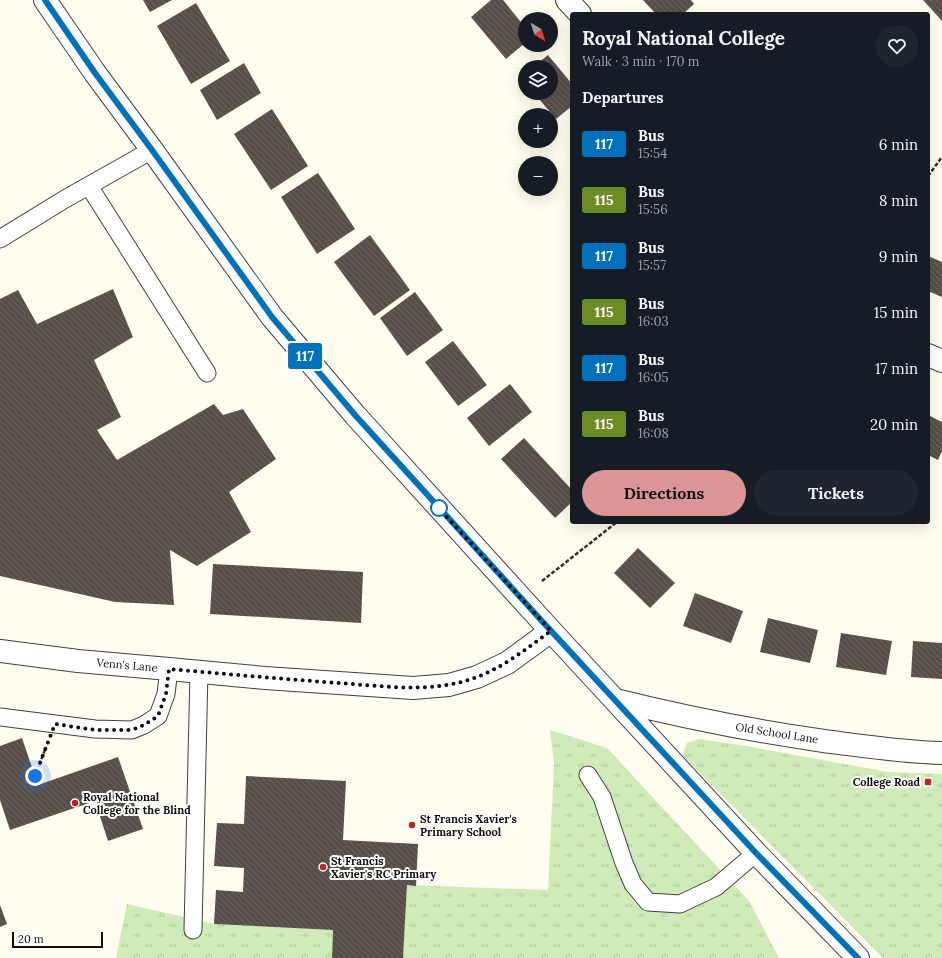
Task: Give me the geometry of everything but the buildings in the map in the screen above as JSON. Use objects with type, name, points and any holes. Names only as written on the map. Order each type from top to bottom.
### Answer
[{"type":"street","points":[[45,0],[95,73],[272,317],[360,421],[614,700],[756,853],[858,958]]},
{"type":"street","points":[[567,0],[578,12]]},
{"type":"street","points":[[930,356],[942,361]]},
{"type":"street","name":"Venn's Lane","points":[[0,651],[78,661],[199,672],[414,688],[449,685],[477,678],[507,663],[551,631]]},
{"type":"street","name":"Old School Lane","points":[[614,700],[732,726],[797,737],[855,745],[942,753]]},
{"type":"lane","points":[[0,239],[152,150]]},
{"type":"lane","points":[[89,186],[207,373]]},
{"type":"lane","points":[[0,717],[95,730],[132,730],[144,725],[158,716],[166,694],[169,669]]},
{"type":"lane","points":[[193,930],[199,672]]},
{"type":"lane","points":[[588,775],[602,797],[624,863],[633,884],[648,902],[680,904],[716,887],[756,853]]},
{"type":"path","points":[[930,173],[942,157]]},
{"type":"path","points":[[521,598],[614,524]]},
{"type":"path","points":[[35,776],[55,724]]},
{"type":"green space","points":[[550,730],[607,748],[749,901],[779,958],[403,958],[407,885],[548,890],[554,764]]},
{"type":"green space","points":[[699,739],[888,772],[942,774],[942,958],[883,958],[682,755],[687,743]]},
{"type":"green space","points":[[127,904],[214,924],[333,930],[332,958],[116,958]]},
{"type":"bus line","name":"117","points":[[45,0],[95,73],[272,317],[355,415],[541,620],[756,853],[858,958]]},
{"type":"place","name":"College Road","points":[[928,782]]},
{"type":"place","name":"Royal National College for the Blind","points":[[75,803]]},
{"type":"place","name":"St Francis Xavier's Primary School","points":[[412,825]]},
{"type":"place","name":"St Francis Xavier's RC Primary","points":[[323,867]]},
{"type":"route","points":[[35,776],[55,724],[95,730],[132,730],[144,725],[158,716],[166,694],[169,669],[265,678],[414,688],[449,685],[477,678],[507,663],[551,631],[435,504],[439,508]]}]
